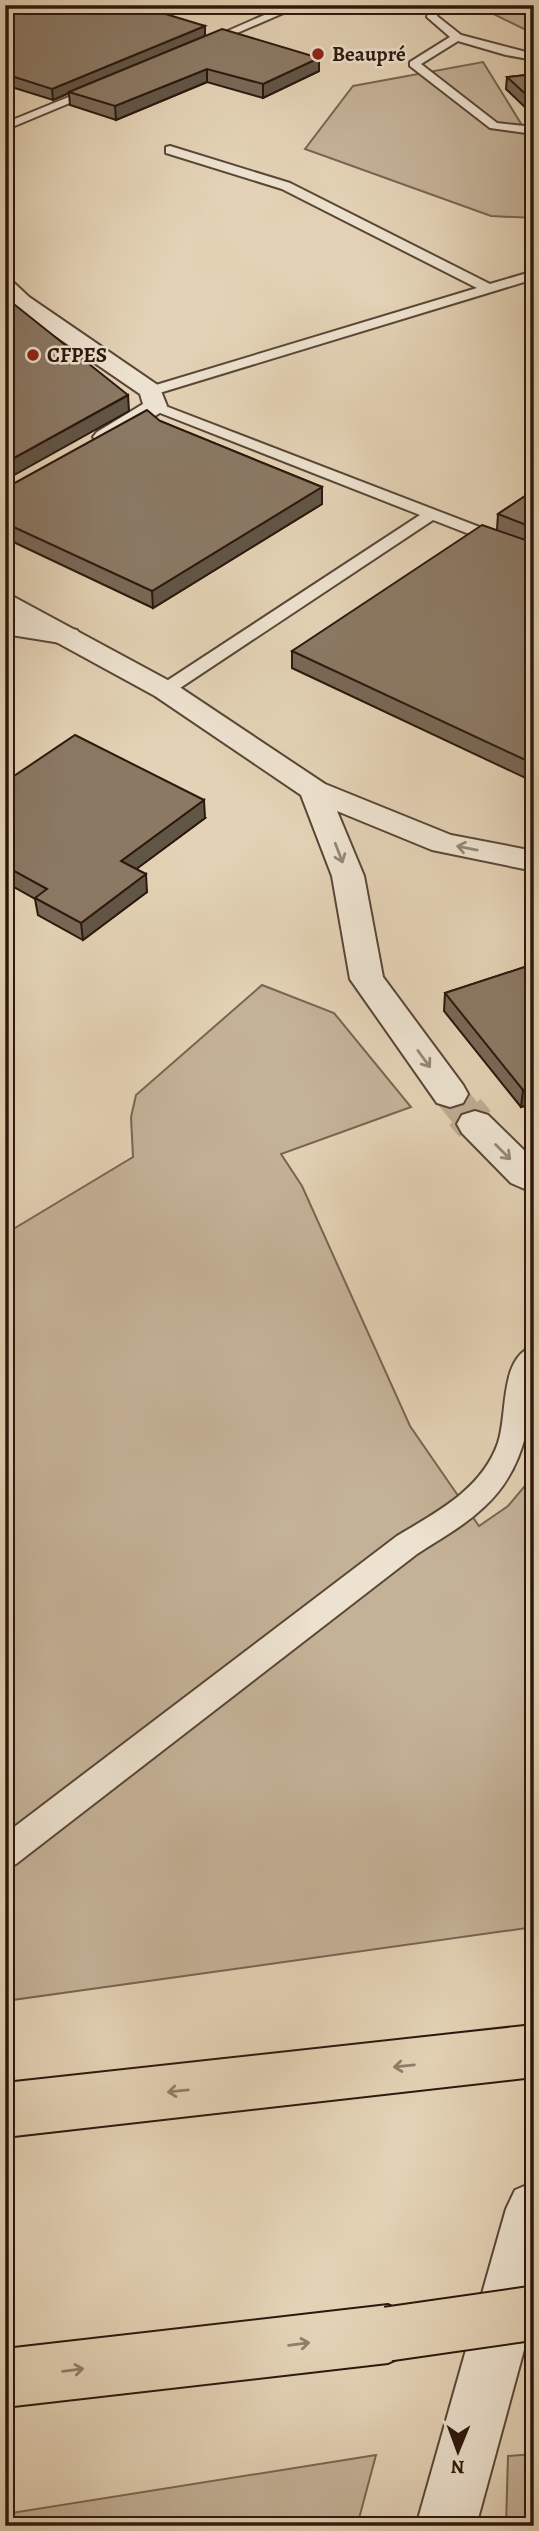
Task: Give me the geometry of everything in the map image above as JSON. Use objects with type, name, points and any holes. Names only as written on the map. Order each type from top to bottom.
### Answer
[{"type":"highway","points":[[5,2110],[534,2051]]},
{"type":"highway","points":[[5,2378],[388,2334],[534,2314]]},
{"type":"street","points":[[5,285],[22,302],[153,399],[90,446]]},
{"type":"street","points":[[5,603],[164,690],[314,790],[443,843],[534,861]]},
{"type":"street","points":[[5,626],[67,636]]},
{"type":"street","points":[[314,790],[348,876],[367,979],[450,1094]]},
{"type":"street","points":[[475,1124],[524,1173],[534,1179]]},
{"type":"street","points":[[446,2526],[534,2209]]},
{"type":"lane","points":[[195,47],[297,5]]},
{"type":"lane","points":[[435,5],[432,17],[457,37],[510,53],[534,57]]},
{"type":"lane","points":[[457,37],[414,64],[494,126],[534,131]]},
{"type":"lane","points":[[5,127],[119,79]]},
{"type":"lane","points":[[170,150],[286,186],[489,289]]},
{"type":"lane","points":[[153,399],[534,275]]},
{"type":"lane","points":[[153,399],[534,554]]},
{"type":"lane","points":[[164,690],[432,514]]},
{"type":"lane","points":[[5,1853],[407,1545],[477,1499],[501,1467],[514,1433],[519,1392],[528,1360],[534,1356]]},
{"type":"shaded area","points":[[475,5],[534,5],[534,34]]},
{"type":"shaded area","points":[[483,62],[525,130],[534,131],[534,218],[491,216],[305,149],[353,86]]},
{"type":"shaded area","points":[[262,985],[334,1013],[411,1107],[281,1154],[302,1186],[410,1426],[479,1526],[508,1506],[534,1475],[534,1927],[5,2001],[5,1234],[133,1157],[131,1117],[136,1095]]},
{"type":"shaded area","points":[[534,2454],[534,2526],[506,2526],[508,2456]]},
{"type":"shaded area","points":[[376,2455],[357,2526],[5,2526],[5,2514]]},
{"type":"building","points":[[25,5],[136,5],[205,26],[52,89],[5,74],[9,69],[5,68],[5,12]]},
{"type":"building","points":[[222,29],[319,58],[263,84],[207,69],[115,106],[69,92]]},
{"type":"building","points":[[534,74],[534,102],[507,77]]},
{"type":"building","name":"CFPES","points":[[5,297],[128,395],[5,463]]},
{"type":"building","points":[[147,410],[160,421],[322,487],[152,591],[5,523],[5,485],[13,484]]},
{"type":"building","points":[[534,490],[534,528],[498,514]]},
{"type":"building","points":[[482,525],[534,543],[534,764],[292,651]]},
{"type":"building","points":[[75,735],[204,800],[121,861],[146,874],[81,923],[35,898],[47,889],[5,866],[5,782]]},
{"type":"building","points":[[534,964],[534,1087],[523,1090],[445,993]]},
{"type":"tunnel","points":[[450,1094],[466,1114]]},
{"type":"tunnel","points":[[465,1112],[475,1124]]},
{"type":"place","name":"Beaupré","points":[[318,54]]},
{"type":"place","name":"CFPES","points":[[33,355]]}]
